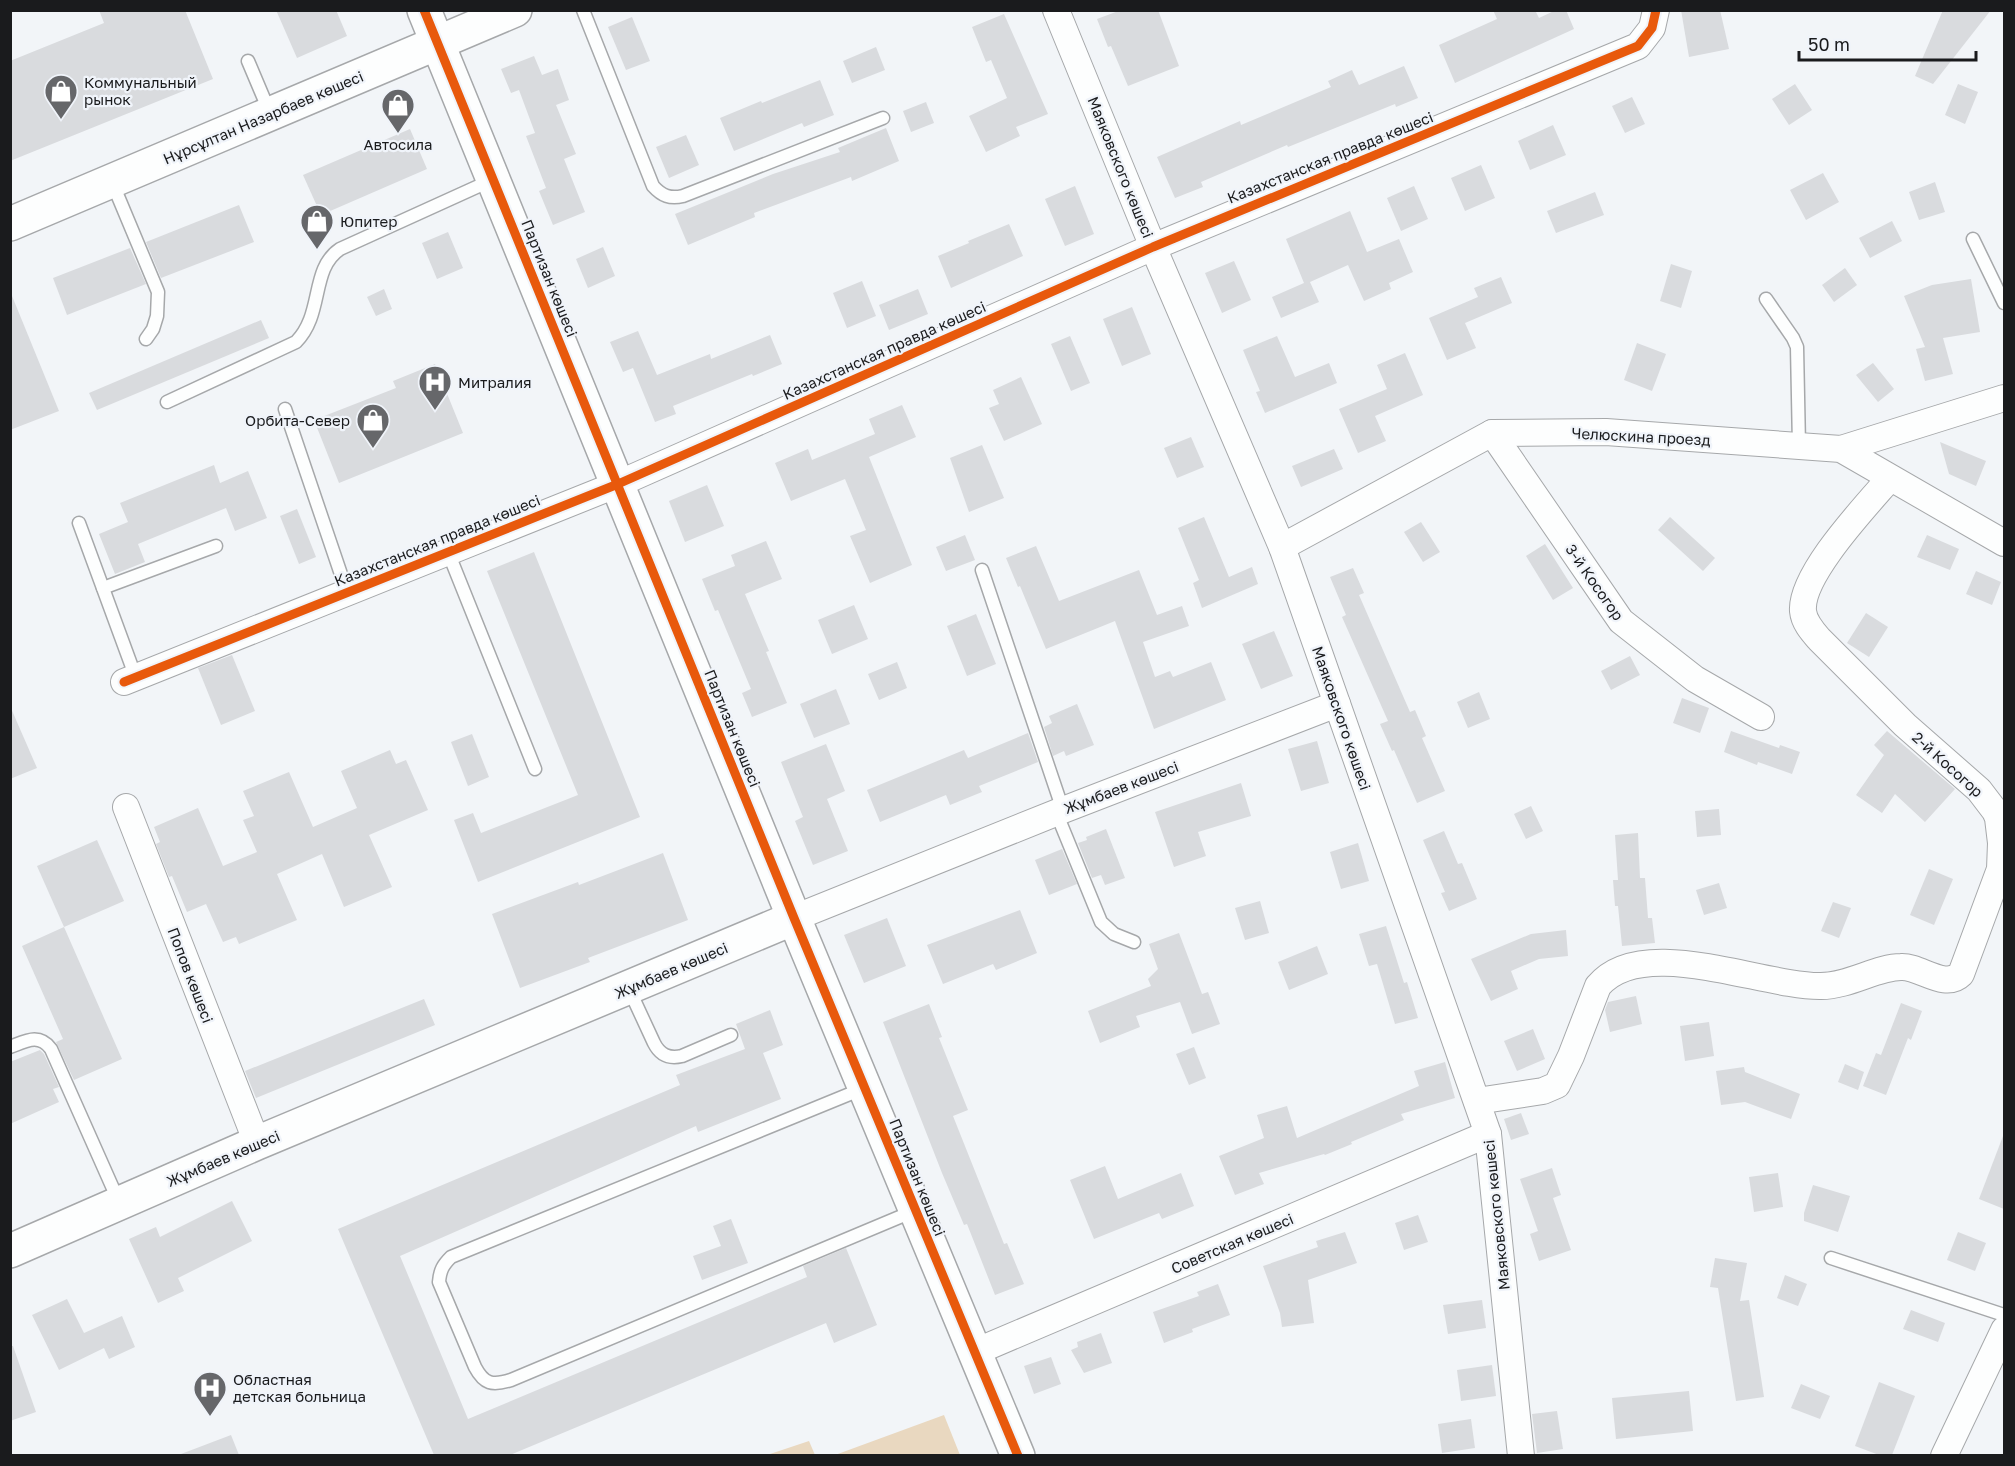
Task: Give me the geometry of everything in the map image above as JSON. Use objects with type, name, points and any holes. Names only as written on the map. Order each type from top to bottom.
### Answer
[{"type":"street","name":"Партизан көшесі","points":[[424,10],[794,918],[1018,1455]]},
{"type":"street","name":"Нұрсұлтан Назарбаев көшесі","points":[[10,224],[515,10]]},
{"type":"street","name":"Маяковского көшесі","points":[[1056,10],[1153,247],[1282,547],[1488,1134],[1521,1455]]},
{"type":"street","name":"Казахстанская правда көшесі","points":[[130,680],[618,484],[1153,247],[1638,46],[1652,22]]},
{"type":"street","points":[[1841,449],[2004,398]]},
{"type":"street","name":"Челюскина проезд","points":[[1282,547],[1492,433],[1606,432],[1841,449],[2004,543]]},
{"type":"street","name":"3-й Косогор","points":[[1492,433],[1621,621],[1695,679],[1761,717]]},
{"type":"street","name":"2-й Косогор","points":[[1477,1101],[1542,1091],[1557,1084],[1571,1056],[1598,986],[1604,978],[1622,968],[1652,963],[1670,963],[1819,986],[1848,982],[1902,966],[1943,979],[1957,978],[1961,974],[2000,869],[2001,843],[1995,811],[1979,790],[1905,725],[1819,639],[1803,614],[1803,603],[1814,574],[1890,477]]},
{"type":"street","name":"Жұмбаев көшесі","points":[[10,1251],[257,1143],[794,918],[1059,811],[1337,704]]},
{"type":"street","name":"Попов көшесі","points":[[126,807],[257,1143]]},
{"type":"street","name":"Советская көшесі","points":[[975,1352],[1488,1134]]},
{"type":"street","points":[[1944,1455],[2004,1330]]},
{"type":"lane","points":[[583,10],[653,186],[666,196],[675,198],[883,118]]},
{"type":"lane","points":[[248,61],[270,114]]},
{"type":"lane","points":[[167,402],[296,342],[309,326],[325,266],[331,255],[494,180]]},
{"type":"lane","points":[[111,181],[158,292],[157,316],[153,329],[146,339]]},
{"type":"lane","points":[[1973,239],[2004,303]]},
{"type":"lane","points":[[1766,298],[1797,347],[1799,446]]},
{"type":"lane","points":[[285,409],[347,592]]},
{"type":"lane","points":[[79,523],[103,588],[130,680]]},
{"type":"lane","points":[[103,588],[216,546]]},
{"type":"lane","points":[[448,552],[535,769]]},
{"type":"lane","points":[[982,570],[1059,811],[1101,922],[1114,934],[1134,942]]},
{"type":"lane","points":[[628,987],[658,1051],[666,1056],[674,1058],[682,1056],[731,1035]]},
{"type":"lane","points":[[10,1047],[33,1039],[46,1043],[51,1049],[120,1203]]},
{"type":"lane","points":[[865,1088],[460,1253],[443,1264],[439,1282],[480,1377],[488,1383],[500,1384],[915,1210]]},
{"type":"lane","points":[[1831,1258],[2004,1315]]},
{"type":"shaded area","points":[[944,1415],[960,1455],[835,1455]]},
{"type":"shaded area","points":[[809,1441],[815,1455],[767,1455]]},
{"type":"building","name":"Коммунальный рынок","points":[[99,10],[185,10],[213,79],[10,161],[10,61],[104,23]]},
{"type":"building","points":[[276,10],[336,10],[347,36],[297,58]]},
{"type":"building","points":[[1121,10],[1158,10],[1179,66],[1128,86],[1097,19]]},
{"type":"building","points":[[1493,10],[1535,10],[1539,18],[1556,10],[1566,10],[1574,29],[1455,83],[1439,45],[1497,19]]},
{"type":"building","points":[[1681,10],[1720,10],[1729,49],[1689,57]]},
{"type":"building","points":[[1943,10],[1991,10],[1933,84],[1915,76]]},
{"type":"building","points":[[1004,14],[1048,114],[1016,127],[1020,136],[986,152],[969,116],[1007,98],[991,60],[986,62],[972,27]]},
{"type":"building","points":[[632,17],[650,61],[626,70],[608,27]]},
{"type":"building","points":[[876,47],[885,70],[852,83],[843,61]]},
{"type":"building","points":[[534,56],[542,75],[558,69],[569,100],[556,105],[576,154],[564,159],[585,212],[553,225],[539,191],[546,188],[526,136],[535,133],[519,90],[511,93],[501,69]]},
{"type":"building","points":[[1404,66],[1418,98],[1396,107],[1395,104],[1288,147],[1287,145],[1201,182],[1203,187],[1175,198],[1157,157],[1240,121],[1241,125],[1331,87],[1328,81],[1352,70],[1359,85]]},
{"type":"building","points":[[820,80],[834,115],[804,127],[802,123],[734,151],[720,118]]},
{"type":"building","points":[[1795,84],[1812,110],[1789,125],[1772,99]]},
{"type":"building","points":[[1958,84],[1978,92],[1965,124],[1945,115]]},
{"type":"building","points":[[1632,97],[1645,124],[1625,133],[1612,106]]},
{"type":"building","points":[[926,102],[934,123],[911,132],[903,111]]},
{"type":"building","points":[[1553,125],[1566,155],[1530,170],[1518,141]]},
{"type":"building","points":[[886,128],[899,161],[852,181],[851,177],[754,213],[755,217],[688,245],[675,214],[773,174],[840,152],[838,148]]},
{"type":"building","points":[[410,129],[427,169],[321,215],[303,175]]},
{"type":"building","points":[[686,135],[699,165],[669,178],[656,147]]},
{"type":"building","points":[[1481,165],[1495,198],[1465,211],[1451,178]]},
{"type":"building","points":[[1823,173],[1839,202],[1806,220],[1790,190]]},
{"type":"building","points":[[1935,182],[1945,212],[1919,220],[1909,192]]},
{"type":"building","points":[[1075,186],[1094,234],[1065,246],[1045,199]]},
{"type":"building","points":[[1414,186],[1428,219],[1401,231],[1387,198]]},
{"type":"building","points":[[1595,192],[1604,215],[1556,233],[1547,211]]},
{"type":"building","points":[[239,205],[254,242],[161,278],[146,242]]},
{"type":"building","points":[[1350,211],[1367,252],[1399,239],[1413,272],[1389,283],[1391,289],[1364,301],[1348,265],[1310,282],[1319,302],[1281,318],[1272,297],[1304,283],[1286,239]]},
{"type":"building","points":[[1892,221],[1902,241],[1870,258],[1859,238]]},
{"type":"building","points":[[1009,224],[1023,256],[951,288],[938,256]]},
{"type":"building","points":[[448,232],[463,268],[437,279],[422,243]]},
{"type":"building","points":[[603,247],[615,276],[588,288],[576,259]]},
{"type":"building","points":[[130,248],[146,284],[67,315],[53,278]]},
{"type":"building","points":[[1234,261],[1251,300],[1222,313],[1205,273]]},
{"type":"building","points":[[1671,264],[1692,271],[1681,308],[1660,301]]},
{"type":"building","points":[[1845,268],[1857,285],[1834,302],[1822,285]]},
{"type":"building","points":[[1501,277],[1512,303],[1465,323],[1476,348],[1447,360],[1429,318],[1478,297],[1474,288]]},
{"type":"building","points":[[1971,279],[1980,332],[1943,338],[1953,374],[1925,381],[1916,349],[1925,347],[1904,296],[1932,285]]},
{"type":"building","points":[[862,281],[876,316],[847,328],[833,293]]},
{"type":"building","points":[[384,289],[392,309],[376,316],[367,297]]},
{"type":"building","points":[[918,289],[928,314],[889,330],[879,305]]},
{"type":"building","points":[[10,291],[59,411],[10,430]]},
{"type":"building","points":[[1132,307],[1151,354],[1122,366],[1103,319]]},
{"type":"building","points":[[261,320],[269,338],[97,410],[89,393]]},
{"type":"building","points":[[638,331],[657,375],[710,354],[711,359],[770,335],[782,364],[673,406],[676,414],[655,422],[633,368],[623,372],[610,342]]},
{"type":"building","points":[[1070,336],[1090,383],[1071,391],[1051,344]]},
{"type":"building","points":[[1277,336],[1295,377],[1329,363],[1337,383],[1265,413],[1256,392],[1260,391],[1243,350]]},
{"type":"building","points":[[1637,343],[1666,354],[1652,391],[1624,380]]},
{"type":"building","points":[[1405,353],[1423,395],[1375,416],[1386,441],[1358,453],[1339,409],[1387,389],[1377,365]]},
{"type":"building","points":[[1873,363],[1894,389],[1878,402],[1856,375]]},
{"type":"building","points":[[435,364],[463,433],[339,483],[314,420],[396,388],[393,381]]},
{"type":"building","points":[[1021,377],[1042,424],[1004,441],[989,408],[999,404],[993,390]]},
{"type":"building","points":[[902,405],[916,437],[869,457],[912,565],[870,583],[850,536],[866,530],[845,479],[791,501],[775,463],[808,449],[812,460],[875,434],[869,419]]},
{"type":"building","points":[[1191,437],[1204,467],[1177,478],[1164,448]]},
{"type":"building","points":[[1940,442],[1986,461],[1976,486],[1949,474]]},
{"type":"building","points":[[982,445],[1004,498],[969,512],[950,458]]},
{"type":"building","points":[[1334,449],[1343,469],[1301,487],[1292,466]]},
{"type":"building","points":[[214,465],[220,483],[248,471],[267,518],[235,531],[226,508],[138,544],[145,562],[115,574],[99,534],[128,522],[120,503]]},
{"type":"building","points":[[707,485],[724,526],[685,542],[669,501]]},
{"type":"building","points":[[297,509],[316,557],[299,564],[280,516]]},
{"type":"building","points":[[1204,517],[1229,577],[1252,567],[1258,584],[1202,608],[1193,583],[1199,580],[1178,528]]},
{"type":"building","points":[[1670,517],[1715,558],[1703,571],[1658,530]]},
{"type":"building","points":[[1421,522],[1440,552],[1423,562],[1404,532]]},
{"type":"building","points":[[965,535],[975,560],[946,571],[936,547]]},
{"type":"building","points":[[1927,535],[1959,549],[1950,570],[1917,557]]},
{"type":"building","points":[[766,541],[782,579],[745,594],[769,651],[766,652],[787,703],[752,717],[742,693],[751,689],[718,610],[715,611],[702,579],[735,566],[731,555]]},
{"type":"building","points":[[1545,544],[1573,588],[1553,600],[1526,556]]},
{"type":"building","points":[[1036,546],[1059,601],[1139,570],[1157,615],[1182,606],[1189,626],[1143,642],[1155,677],[1170,671],[1173,677],[1211,662],[1226,700],[1154,729],[1115,621],[1046,649],[1006,558]]},
{"type":"building","points":[[534,552],[640,817],[478,882],[454,820],[473,813],[481,833],[578,795],[487,571]]},
{"type":"building","points":[[1353,568],[1364,593],[1359,595],[1410,712],[1415,710],[1426,736],[1422,738],[1445,791],[1417,803],[1380,724],[1388,721],[1342,617],[1346,615],[1330,577]]},
{"type":"building","points":[[1976,571],[2001,582],[1992,605],[1966,594]]},
{"type":"building","points":[[854,605],[868,639],[832,654],[818,620]]},
{"type":"building","points":[[1866,613],[1888,627],[1869,657],[1847,643]]},
{"type":"building","points":[[976,614],[996,664],[967,676],[947,626]]},
{"type":"building","points":[[1274,631],[1293,676],[1261,689],[1242,644]]},
{"type":"building","points":[[232,655],[255,711],[221,725],[198,668]]},
{"type":"building","points":[[1630,656],[1640,675],[1611,690],[1601,671]]},
{"type":"building","points":[[897,662],[907,688],[879,700],[868,674]]},
{"type":"building","points":[[836,689],[850,724],[814,738],[800,704]]},
{"type":"building","points":[[1479,692],[1490,719],[1468,728],[1457,702]]},
{"type":"building","points":[[1682,698],[1709,708],[1700,733],[1673,723]]},
{"type":"building","points":[[1077,704],[1094,745],[1066,756],[1064,751],[1053,756],[1044,727],[1052,723],[1049,716]]},
{"type":"building","points":[[10,706],[37,768],[10,779]]},
{"type":"building","points":[[1731,731],[1779,748],[1780,745],[1800,752],[1792,774],[1758,762],[1757,765],[1724,752]]},
{"type":"building","points":[[1887,731],[1955,789],[1925,822],[1895,794],[1882,813],[1856,795],[1884,755],[1874,745]]},
{"type":"building","points":[[1028,733],[1038,762],[979,786],[982,792],[950,805],[946,795],[880,822],[867,790],[964,750],[968,758]]},
{"type":"building","points":[[472,734],[489,777],[468,786],[451,742]]},
{"type":"building","points":[[1317,741],[1329,783],[1301,791],[1288,749]]},
{"type":"building","points":[[826,744],[845,791],[827,799],[848,851],[813,865],[795,821],[803,817],[781,762]]},
{"type":"building","points":[[390,750],[396,764],[406,760],[428,810],[369,835],[392,887],[344,907],[322,854],[277,874],[297,920],[239,944],[236,937],[223,942],[206,904],[187,912],[172,876],[169,877],[156,844],[160,842],[154,827],[198,808],[223,866],[257,852],[243,820],[254,816],[243,791],[289,772],[313,827],[357,808],[341,771]]},
{"type":"building","points":[[1241,783],[1251,816],[1198,832],[1206,856],[1174,867],[1155,812]]},
{"type":"building","points":[[1531,806],[1543,831],[1526,839],[1514,814]]},
{"type":"building","points":[[1719,809],[1721,835],[1697,837],[1695,811]]},
{"type":"building","points":[[1106,829],[1125,878],[1105,885],[1101,875],[1092,878],[1078,843]]},
{"type":"building","points":[[1444,831],[1458,864],[1462,863],[1477,899],[1449,911],[1441,893],[1445,892],[1423,840]]},
{"type":"building","points":[[1638,833],[1640,878],[1645,878],[1648,918],[1652,918],[1655,943],[1622,946],[1613,880],[1618,880],[1615,835]]},
{"type":"building","points":[[97,840],[124,901],[64,927],[37,866]]},
{"type":"building","points":[[1358,843],[1369,881],[1341,889],[1330,852]]},
{"type":"building","points":[[1062,849],[1077,884],[1049,895],[1035,860]]},
{"type":"building","points":[[663,853],[688,920],[588,958],[590,962],[520,988],[492,914],[578,882],[579,885]]},
{"type":"building","points":[[1929,869],[1953,879],[1934,925],[1910,915]]},
{"type":"building","points":[[1719,883],[1727,908],[1704,915],[1696,890]]},
{"type":"building","points":[[1260,901],[1269,933],[1245,940],[1235,908]]},
{"type":"building","points":[[1833,902],[1851,908],[1839,938],[1821,931]]},
{"type":"building","points":[[1020,910],[1037,953],[996,970],[993,964],[943,984],[927,945]]},
{"type":"building","points":[[887,918],[906,966],[864,983],[844,935]]},
{"type":"building","points":[[1386,926],[1418,1018],[1395,1024],[1377,964],[1369,966],[1359,934]]},
{"type":"building","points":[[64,927],[122,1059],[74,1080],[56,1042],[63,1039],[22,946]]},
{"type":"building","points":[[1566,930],[1568,956],[1539,959],[1511,971],[1518,989],[1491,1001],[1471,959],[1531,934]]},
{"type":"building","points":[[1179,933],[1202,994],[1208,992],[1220,1024],[1192,1034],[1180,1002],[1136,1016],[1140,1027],[1100,1043],[1088,1011],[1151,986],[1148,979],[1158,969],[1149,944]]},
{"type":"building","points":[[1317,946],[1328,974],[1289,990],[1278,962]]},
{"type":"building","points":[[1636,996],[1642,1024],[1610,1032],[1605,1010],[1608,1002]]},
{"type":"building","points":[[424,999],[435,1025],[256,1098],[245,1071]]},
{"type":"building","points":[[1901,1003],[1922,1011],[1911,1040],[1908,1038],[1886,1095],[1863,1086],[1876,1053],[1881,1055]]},
{"type":"building","points":[[929,1004],[942,1037],[939,1038],[968,1110],[953,1116],[1004,1244],[1007,1243],[1024,1284],[995,1295],[967,1224],[964,1225],[942,1173],[883,1022]]},
{"type":"building","points":[[770,1010],[783,1045],[763,1053],[781,1099],[698,1132],[696,1126],[400,1256],[468,1419],[807,1277],[803,1266],[846,1248],[877,1325],[834,1343],[826,1323],[510,1455],[434,1455],[338,1229],[680,1085],[676,1075],[745,1049],[736,1024]]},
{"type":"building","points":[[1709,1022],[1714,1056],[1685,1061],[1680,1026]]},
{"type":"building","points":[[1533,1029],[1545,1059],[1517,1071],[1504,1041]]},
{"type":"building","points":[[1194,1047],[1206,1078],[1189,1085],[1176,1054]]},
{"type":"building","points":[[40,1050],[59,1087],[53,1089],[59,1102],[10,1124],[10,1062]]},
{"type":"building","points":[[1445,1062],[1455,1098],[1401,1114],[1404,1120],[1325,1155],[1259,1173],[1264,1184],[1235,1195],[1219,1156],[1264,1138],[1257,1115],[1287,1106],[1297,1138],[1419,1086],[1414,1071]]},
{"type":"building","points":[[1845,1064],[1864,1072],[1858,1090],[1838,1082]]},
{"type":"building","points":[[1744,1067],[1745,1072],[1800,1094],[1791,1119],[1745,1102],[1721,1105],[1716,1071]]},
{"type":"building","points":[[1521,1113],[1529,1134],[1511,1140],[1504,1119]]},
{"type":"building","points":[[2004,1136],[2004,1209],[1979,1199]]},
{"type":"building","points":[[1105,1166],[1118,1199],[1181,1173],[1194,1206],[1162,1219],[1159,1213],[1094,1239],[1070,1180]]},
{"type":"building","points":[[1552,1168],[1561,1195],[1553,1198],[1571,1250],[1539,1261],[1530,1234],[1538,1231],[1520,1179]]},
{"type":"building","points":[[1778,1173],[1783,1207],[1754,1212],[1749,1177]]},
{"type":"building","points":[[1813,1185],[1850,1196],[1838,1232],[1804,1221],[1804,1213]]},
{"type":"building","points":[[232,1201],[252,1241],[178,1278],[184,1291],[158,1303],[129,1239],[156,1227],[160,1237]]},
{"type":"building","points":[[1418,1215],[1428,1242],[1404,1250],[1395,1223]]},
{"type":"building","points":[[731,1219],[748,1263],[702,1280],[693,1256],[721,1246],[713,1226]]},
{"type":"building","points":[[1345,1232],[1357,1263],[1308,1280],[1314,1323],[1282,1327],[1280,1313],[1263,1266],[1318,1247],[1316,1241]]},
{"type":"building","points":[[1958,1232],[1986,1243],[1975,1271],[1947,1260]]},
{"type":"building","points":[[1715,1258],[1747,1263],[1740,1301],[1749,1300],[1764,1397],[1736,1401],[1718,1288],[1710,1287]]},
{"type":"building","points":[[1785,1275],[1807,1284],[1798,1306],[1777,1298]]},
{"type":"building","points":[[1218,1284],[1230,1315],[1192,1329],[1193,1332],[1164,1343],[1153,1312],[1199,1296],[1197,1292]]},
{"type":"building","points":[[67,1299],[84,1333],[122,1316],[135,1347],[109,1359],[104,1348],[59,1370],[32,1315]]},
{"type":"building","points":[[1482,1300],[1486,1328],[1448,1334],[1443,1305]]},
{"type":"building","points":[[1911,1310],[1945,1323],[1938,1342],[1903,1329]]},
{"type":"building","points":[[1101,1333],[1112,1363],[1084,1373],[1071,1350],[1078,1347],[1077,1342]]},
{"type":"building","points":[[10,1346],[13,1346],[36,1412],[10,1421]]},
{"type":"building","points":[[1051,1357],[1061,1384],[1034,1394],[1024,1366]]},
{"type":"building","points":[[1492,1365],[1496,1396],[1461,1401],[1457,1370]]},
{"type":"building","points":[[1879,1382],[1915,1396],[1892,1455],[1879,1455],[1855,1446]]},
{"type":"building","points":[[1801,1384],[1830,1396],[1820,1419],[1791,1408]]},
{"type":"building","points":[[1689,1391],[1693,1431],[1616,1439],[1612,1398]]},
{"type":"building","points":[[1557,1411],[1563,1449],[1537,1453],[1532,1414]]},
{"type":"building","points":[[1471,1419],[1475,1448],[1442,1453],[1438,1424]]},
{"type":"building","points":[[231,1435],[239,1455],[181,1454]]},
{"type":"cycle path","points":[[424,10],[794,918],[1018,1456]]},
{"type":"cycle path","points":[[124,682],[618,484],[1153,247],[1638,46],[1652,28],[1656,10]]},
{"type":"place","name":"Коммунальный рынок","points":[[61,120]]},
{"type":"place","name":"Автосила","points":[[398,134]]},
{"type":"place","name":"Юпитер","points":[[317,250]]},
{"type":"place","name":"Митралия","points":[[435,411]]},
{"type":"place","name":"Орбита-Север","points":[[373,449]]},
{"type":"place","name":"Областная детская больница","points":[[210,1417]]}]
